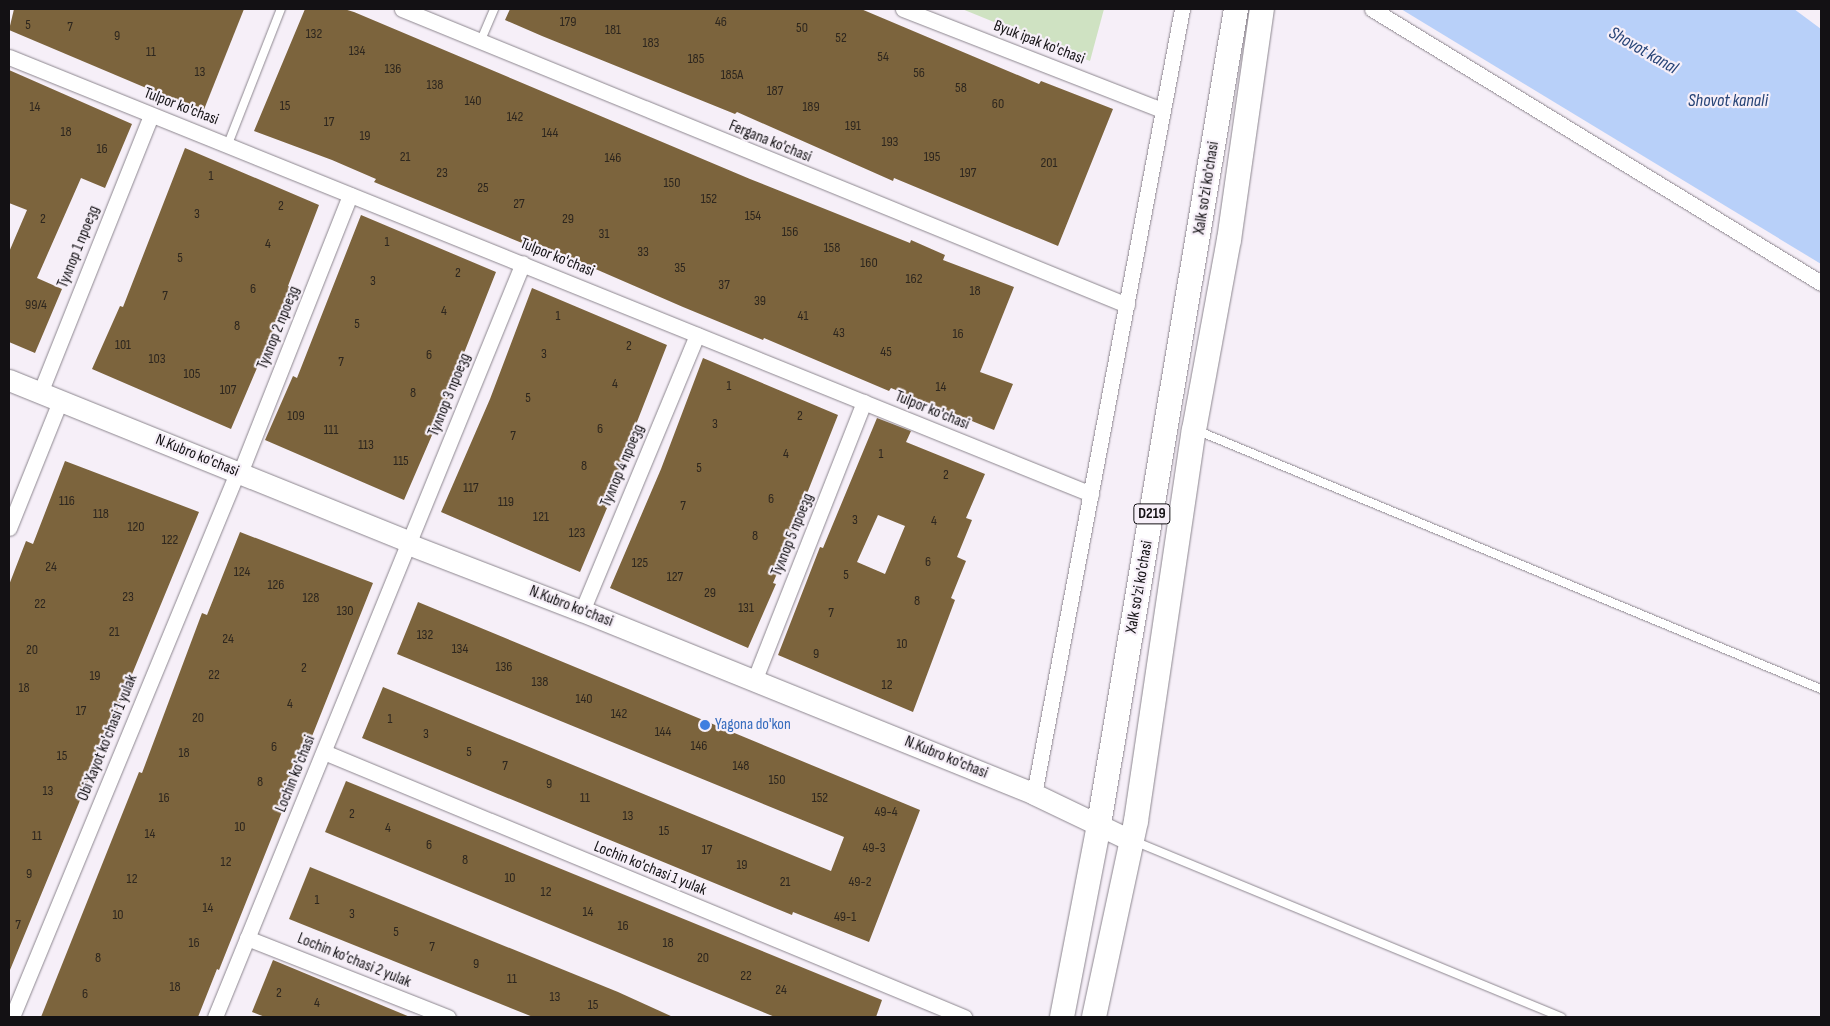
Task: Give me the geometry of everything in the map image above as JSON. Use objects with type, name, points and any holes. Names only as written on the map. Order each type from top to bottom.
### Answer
[{"type":"main road","name":"Xalk so'zi ko'chasi","points":[[1062,1017],[1099,824],[1236,9]]},
{"type":"main road","name":"Xalk so'zi ko'chasi","points":[[1094,1017],[1132,841],[1176,566],[1194,430],[1229,240],[1262,9]]},
{"type":"street","name":"Fergana ko'chasi","points":[[402,9],[481,40],[675,122],[1127,304]]},
{"type":"street","name":"Byuk ipak ko'chasi","points":[[903,9],[1162,110]]},
{"type":"street","points":[[1034,794],[1182,9]]},
{"type":"street","points":[[1372,9],[1821,282]]},
{"type":"street","name":"Tulpor ko'chasi","points":[[9,57],[1091,494]]},
{"type":"street","name":"Тулпор 1 проезд","points":[[40,393],[151,114]]},
{"type":"street","name":"Тулпор 2 проезд","points":[[238,473],[350,195]]},
{"type":"street","name":"Тулпор 3 проезд","points":[[408,543],[523,263]]},
{"type":"street","name":"Тулпор 4 проезд","points":[[582,611],[697,334]]},
{"type":"street","name":"N.Kubro ko'chasi","points":[[9,380],[408,543],[582,611],[1034,794],[1132,841]]},
{"type":"street","points":[[9,528],[60,401]]},
{"type":"street","name":"Тулпор 5 проезд","points":[[754,681],[864,402]]},
{"type":"street","name":"Obi Xayot ko'chasi 1 yulak","points":[[12,1017],[238,473]]},
{"type":"street","name":"Lochin ko'chasi","points":[[215,1017],[408,543]]},
{"type":"street","name":"Lochin ko'chasi 1 yulak","points":[[324,752],[964,1017]]},
{"type":"street","name":"Lochin ko'chasi 2 yulak","points":[[248,938],[448,1017]]},
{"type":"lane","points":[[228,144],[281,9]]},
{"type":"lane","points":[[481,40],[494,9]]},
{"type":"lane","points":[[1194,430],[1821,689]]},
{"type":"lane","points":[[1132,841],[1560,1017]]},
{"type":"green space","points":[[962,9],[1104,9],[1090,61]]},
{"type":"water","name":"Shovot kanali","points":[[1401,9],[1794,9],[1821,29],[1821,264]]},
{"type":"building","points":[[14,9],[244,9],[203,112],[9,30]]},
{"type":"building","points":[[305,9],[344,9],[354,12],[750,179],[910,243],[911,240],[945,255],[943,260],[1014,287],[980,372],[1013,384],[994,430],[891,388],[889,391],[764,338],[763,340],[524,238],[522,243],[374,182],[376,179],[332,160],[254,131]]},
{"type":"building","points":[[510,9],[861,9],[1039,84],[1041,81],[1113,109],[1058,246],[894,178],[893,181],[737,112],[735,114],[505,20]]},
{"type":"building","points":[[9,70],[132,124],[105,188],[81,178],[37,278],[62,289],[35,353],[9,342],[9,252],[27,210],[9,203]]},
{"type":"building","points":[[185,148],[319,205],[288,286],[291,288],[231,429],[92,369],[120,306],[123,307]]},
{"type":"building","points":[[361,215],[496,272],[464,353],[467,354],[404,500],[265,440],[293,376],[297,378]]},
{"type":"building","points":[[532,288],[667,345],[635,427],[638,428],[580,572],[441,512],[490,399]]},
{"type":"building","points":[[703,358],[838,415],[806,496],[809,498],[773,583],[776,584],[748,648],[610,588],[661,469]]},
{"type":"building","points":[[877,418],[911,431],[906,442],[985,474],[966,518],[972,520],[957,557],[966,561],[951,598],[955,600],[913,712],[778,655],[820,547],[823,548]],"holes":[[[878,515],[905,526],[885,574],[857,562]]]},
{"type":"building","points":[[65,461],[199,512],[10,970],[9,585],[26,541],[33,544]]},
{"type":"building","points":[[240,532],[373,583],[219,970],[217,969],[198,1017],[41,1017],[139,772],[142,773],[202,613],[207,615]]},
{"type":"building","points":[[418,602],[920,810],[869,942],[793,912],[792,915],[362,738],[383,687],[831,871],[844,837],[397,654]]},
{"type":"building","points":[[346,781],[882,1000],[876,1017],[775,1017],[325,832]]},
{"type":"building","points":[[310,867],[618,992],[673,1017],[533,1017],[289,919]]},
{"type":"building","points":[[273,960],[410,1017],[265,1017],[252,1012]]},
{"type":"place","name":"Yagona do'kon","points":[[705,725]]},
{"type":"water label","name":"Shovot kanal","points":[[1643,51]]}]
